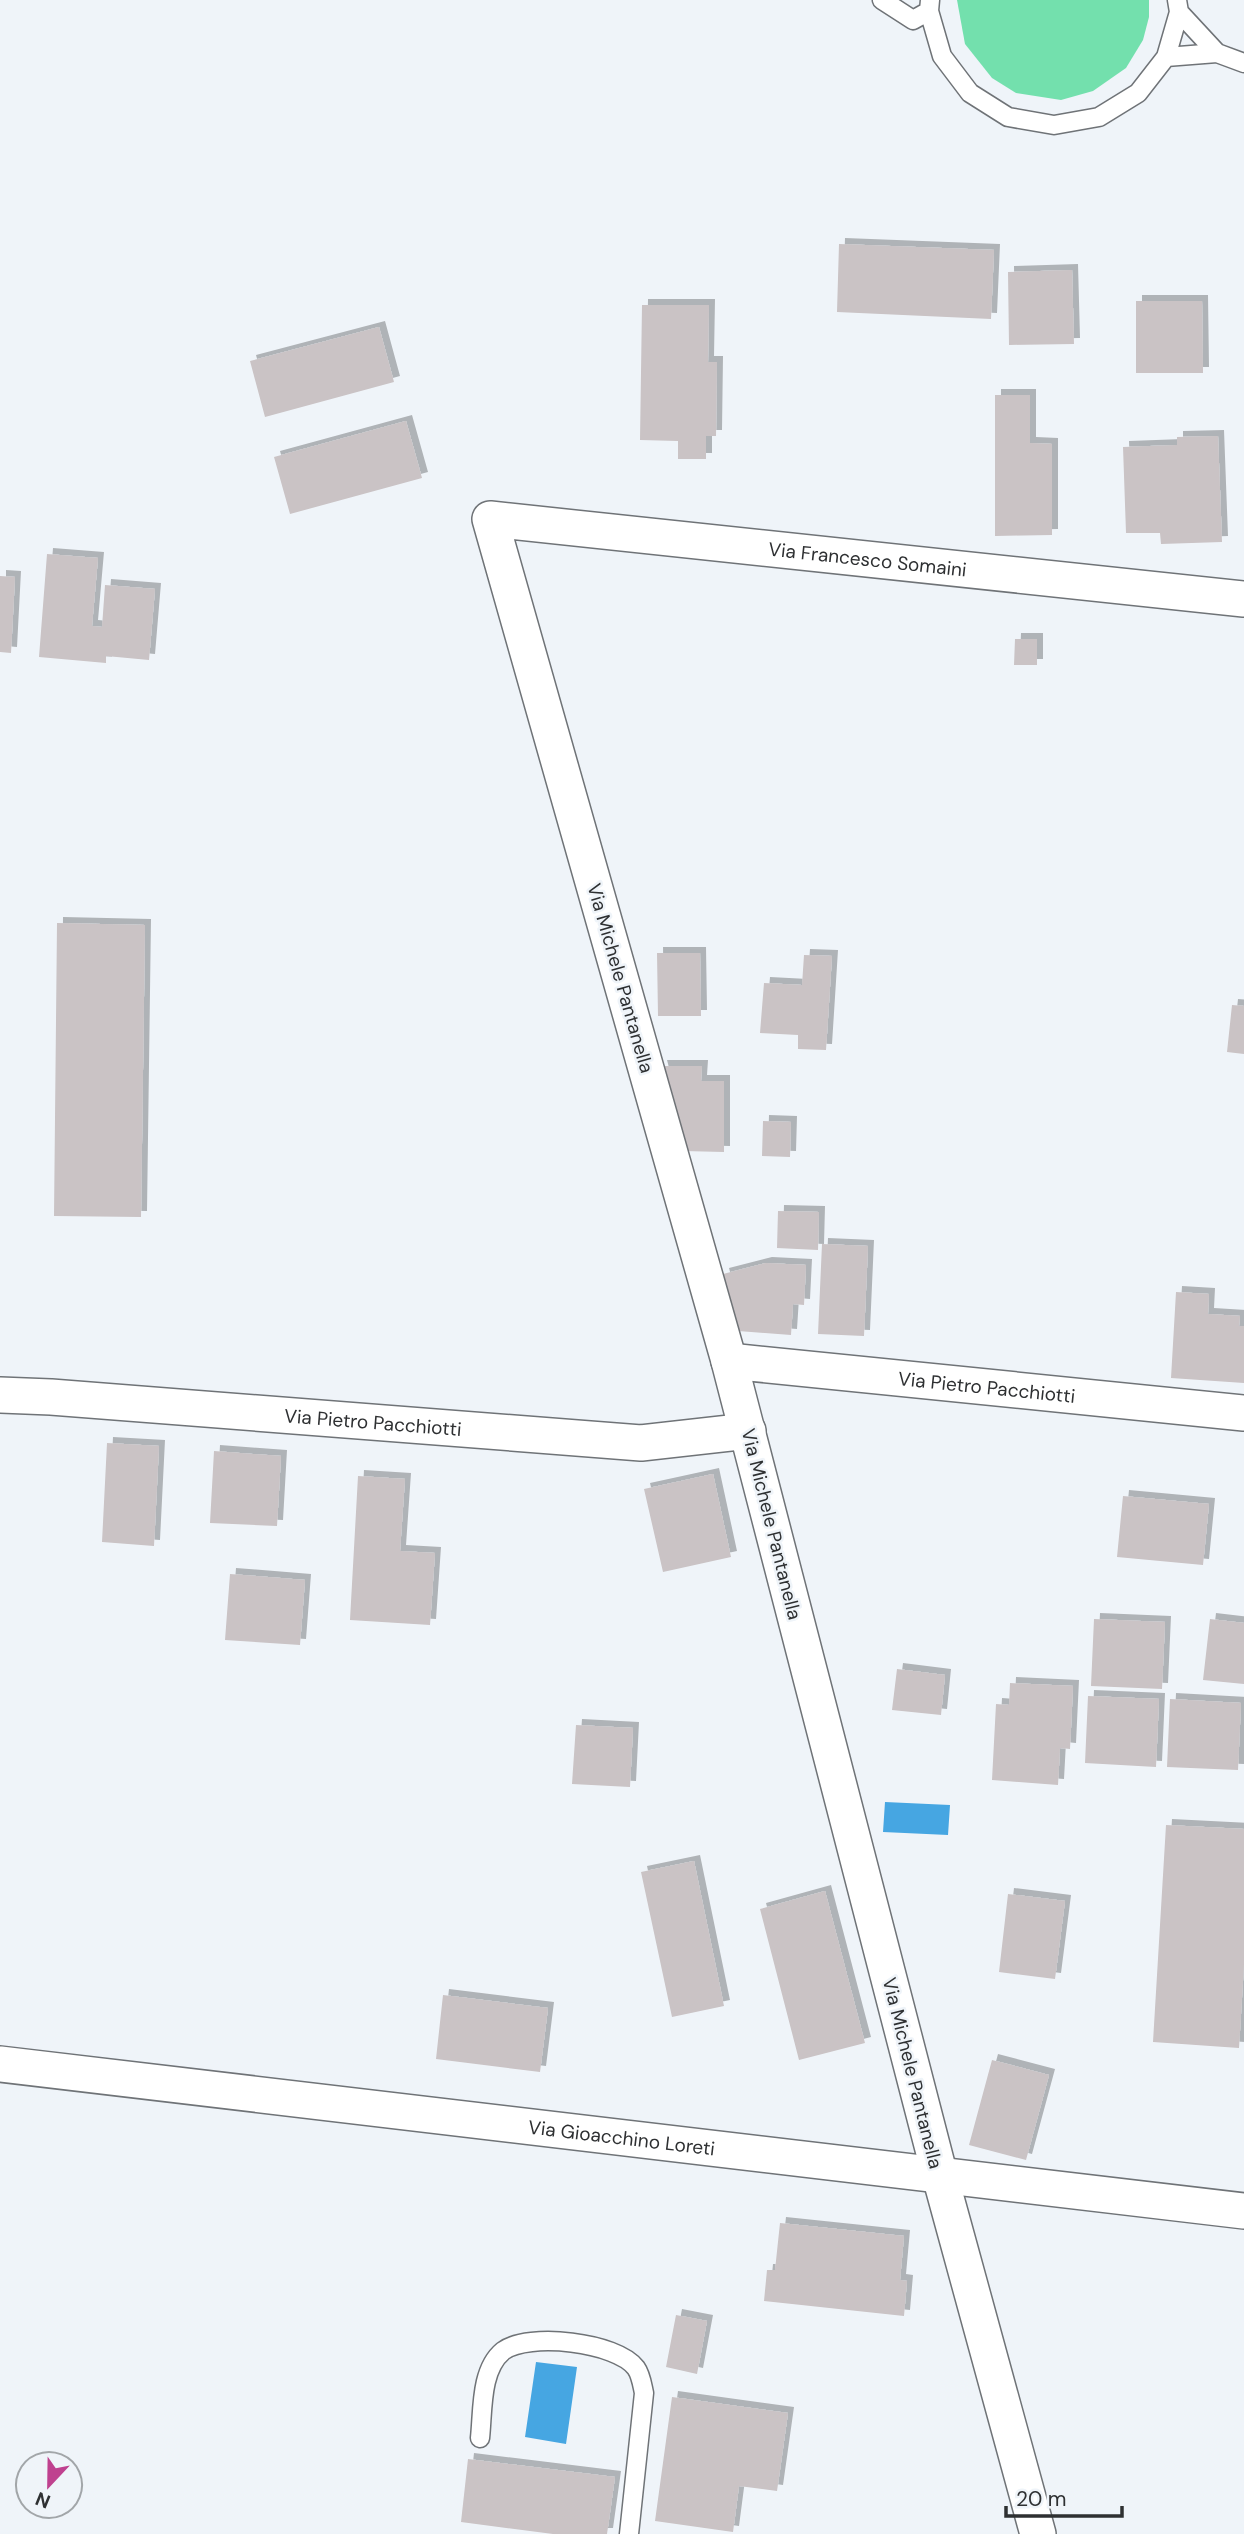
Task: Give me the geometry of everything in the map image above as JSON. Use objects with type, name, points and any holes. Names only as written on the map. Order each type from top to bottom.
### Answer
[{"type":"street","name":"Via Francesco Somaini","points":[[490,519],[1244,599]]},
{"type":"street","name":"Via Michele Pantanella","points":[[490,519],[729,1361],[940,2176],[1038,2534]]},
{"type":"street","name":"Via Pietro Pacchiotti","points":[[729,1361],[1244,1413]]},
{"type":"street","name":"Via Pietro Pacchiotti","points":[[0,1395],[640,1443],[748,1431]]},
{"type":"street","name":"Via Gioacchino Loreti","points":[[0,2064],[1244,2211]]},
{"type":"lane","points":[[882,0],[913,20],[930,6],[942,56],[970,93],[1009,117],[1054,125],[1099,117],[1138,93],[1166,57],[1178,6]]},
{"type":"lane","points":[[1178,6],[1187,24],[1217,53],[1244,64]]},
{"type":"lane","points":[[1166,57],[1217,53]]},
{"type":"lane","points":[[480,2438],[489,2372],[503,2351],[529,2341],[545,2341],[597,2347],[624,2357],[635,2367],[644,2393],[629,2534]]},
{"type":"green space","points":[[957,0],[1149,0],[1149,17],[1143,40],[1126,68],[1093,91],[1061,100],[1016,93],[992,78],[965,44]]},
{"type":"water","points":[[885,1802],[950,1805],[948,1835],[883,1832]]},
{"type":"water","points":[[536,2362],[577,2367],[566,2444],[525,2437]]},
{"type":"building","points":[[839,244],[994,250],[991,319],[837,312]]},
{"type":"building","points":[[1072,270],[1074,344],[1009,345],[1008,272]]},
{"type":"building","points":[[1136,301],[1202,301],[1203,373],[1136,373]]},
{"type":"building","points":[[642,305],[709,305],[708,362],[717,362],[716,436],[706,436],[706,459],[678,459],[678,441],[640,440]]},
{"type":"building","points":[[379,327],[394,382],[265,417],[250,361]]},
{"type":"building","points":[[995,395],[1030,395],[1030,443],[1052,444],[1052,535],[995,536]]},
{"type":"building","points":[[406,421],[422,478],[290,514],[274,457]]},
{"type":"building","points":[[1218,436],[1222,542],[1161,544],[1160,533],[1126,533],[1123,447],[1177,445],[1177,437]]},
{"type":"building","points":[[47,554],[98,558],[92,626],[102,627],[105,585],[155,589],[149,660],[106,656],[106,663],[39,657]]},
{"type":"building","points":[[0,576],[15,577],[11,653],[0,652]]},
{"type":"building","points":[[1015,639],[1037,639],[1037,665],[1014,665]]},
{"type":"building","points":[[57,923],[145,925],[141,1217],[54,1216]]},
{"type":"building","points":[[657,953],[700,953],[701,1016],[658,1016]]},
{"type":"building","points":[[804,955],[832,956],[826,1050],[798,1049],[798,1035],[760,1033],[764,983],[802,985]]},
{"type":"building","points":[[1232,1005],[1244,1006],[1244,1054],[1227,1052]]},
{"type":"building","points":[[661,1066],[702,1066],[701,1081],[724,1081],[724,1152],[683,1151]]},
{"type":"building","points":[[763,1121],[791,1122],[790,1157],[762,1156]]},
{"type":"building","points":[[778,1211],[819,1212],[818,1250],[777,1248]]},
{"type":"building","points":[[822,1244],[868,1246],[864,1336],[818,1334]]},
{"type":"building","points":[[766,1263],[806,1265],[804,1305],[793,1304],[791,1335],[738,1331],[723,1274]]},
{"type":"building","points":[[1176,1292],[1209,1294],[1208,1314],[1240,1316],[1239,1326],[1244,1326],[1244,1383],[1171,1378]]},
{"type":"building","points":[[107,1443],[159,1446],[154,1546],[102,1542]]},
{"type":"building","points":[[214,1451],[281,1456],[277,1526],[210,1523]]},
{"type":"building","points":[[713,1474],[731,1557],[663,1572],[644,1489]]},
{"type":"building","points":[[358,1476],[405,1479],[400,1551],[435,1553],[430,1625],[350,1620]]},
{"type":"building","points":[[1123,1496],[1209,1504],[1203,1565],[1117,1557]]},
{"type":"building","points":[[230,1574],[305,1580],[300,1645],[225,1640]]},
{"type":"building","points":[[1094,1619],[1165,1622],[1162,1689],[1091,1686]]},
{"type":"building","points":[[1210,1619],[1244,1623],[1244,1684],[1203,1680]]},
{"type":"building","points":[[897,1669],[945,1675],[941,1715],[892,1710]]},
{"type":"building","points":[[1010,1683],[1073,1686],[1070,1749],[1060,1748],[1058,1785],[992,1780],[996,1704],[1009,1705]]},
{"type":"building","points":[[1088,1696],[1159,1699],[1156,1767],[1085,1763]]},
{"type":"building","points":[[1170,1699],[1241,1703],[1238,1770],[1167,1767]]},
{"type":"building","points":[[576,1725],[633,1728],[630,1787],[572,1784]]},
{"type":"building","points":[[1166,1825],[1244,1829],[1244,1964],[1239,2048],[1153,2042]]},
{"type":"building","points":[[694,1861],[724,2006],[672,2017],[641,1872]]},
{"type":"building","points":[[825,1891],[865,2043],[799,2060],[760,1909]]},
{"type":"building","points":[[1008,1894],[1065,1901],[1055,1979],[999,1972]]},
{"type":"building","points":[[443,1995],[548,2008],[540,2072],[436,2059]]},
{"type":"building","points":[[992,2060],[1049,2075],[1026,2160],[969,2145]]},
{"type":"building","points":[[780,2223],[904,2236],[900,2280],[907,2281],[904,2316],[764,2301],[767,2270],[775,2270]]},
{"type":"building","points":[[676,2315],[707,2321],[697,2374],[666,2367]]},
{"type":"building","points":[[672,2397],[788,2413],[777,2491],[739,2486],[733,2532],[655,2521]]},
{"type":"building","points":[[468,2459],[615,2477],[607,2534],[553,2534],[461,2522]]}]
